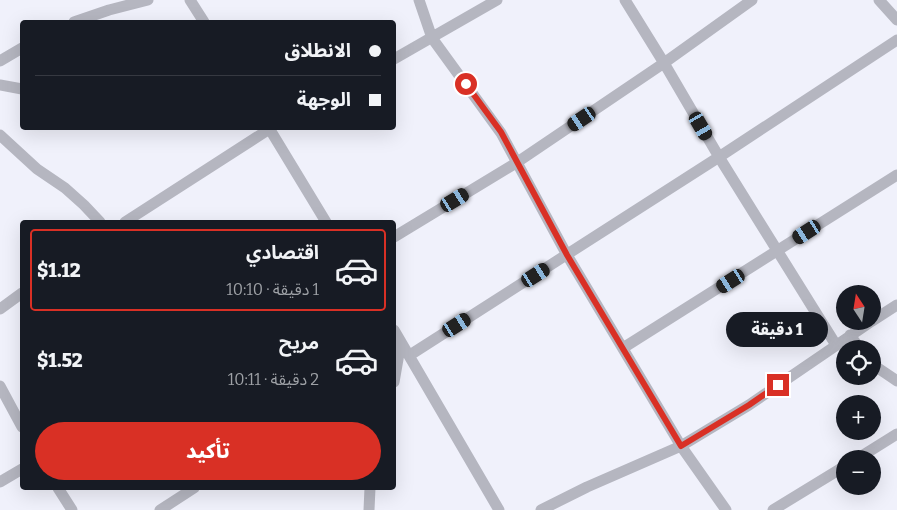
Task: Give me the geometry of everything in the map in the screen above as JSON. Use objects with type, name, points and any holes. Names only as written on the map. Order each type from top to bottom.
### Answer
[{"type":"street","points":[[80,20],[108,10],[148,0]]},
{"type":"street","points":[[190,0],[203,20]]},
{"type":"street","points":[[419,0],[432,38],[501,132],[567,255],[681,446],[726,510]]},
{"type":"street","points":[[396,58],[497,0]]},
{"type":"street","points":[[541,510],[587,487],[681,446],[749,405],[836,345],[719,158],[625,0]]},
{"type":"street","points":[[396,236],[516,163],[664,63],[752,0]]},
{"type":"street","points":[[879,0],[897,20]]},
{"type":"street","points":[[410,355],[719,158],[897,40]]},
{"type":"street","points":[[0,61],[20,49]]},
{"type":"street","points":[[0,85],[20,89]]},
{"type":"street","points":[[128,220],[267,130]]},
{"type":"street","points":[[271,130],[325,220]]},
{"type":"street","points":[[0,135],[37,170],[65,188],[98,220]]},
{"type":"street","points":[[623,348],[897,175]]},
{"type":"street","points":[[0,309],[20,294]]},
{"type":"street","points":[[881,315],[897,305]]},
{"type":"street","points":[[843,340],[858,330]]},
{"type":"street","points":[[396,333],[499,510]]},
{"type":"street","points":[[850,335],[854,340]]},
{"type":"street","points":[[396,371],[401,342]]},
{"type":"street","points":[[881,370],[897,381]]},
{"type":"street","points":[[0,386],[20,423]]},
{"type":"street","points":[[871,450],[897,434]]},
{"type":"street","points":[[0,482],[20,470]]},
{"type":"street","points":[[773,510],[836,472]]},
{"type":"street","points":[[59,490],[72,510]]},
{"type":"street","points":[[160,510],[191,490]]},
{"type":"street","points":[[369,510],[370,490]]},
{"type":"route","points":[[466,84],[501,132],[567,255],[681,446],[778,385]]}]
